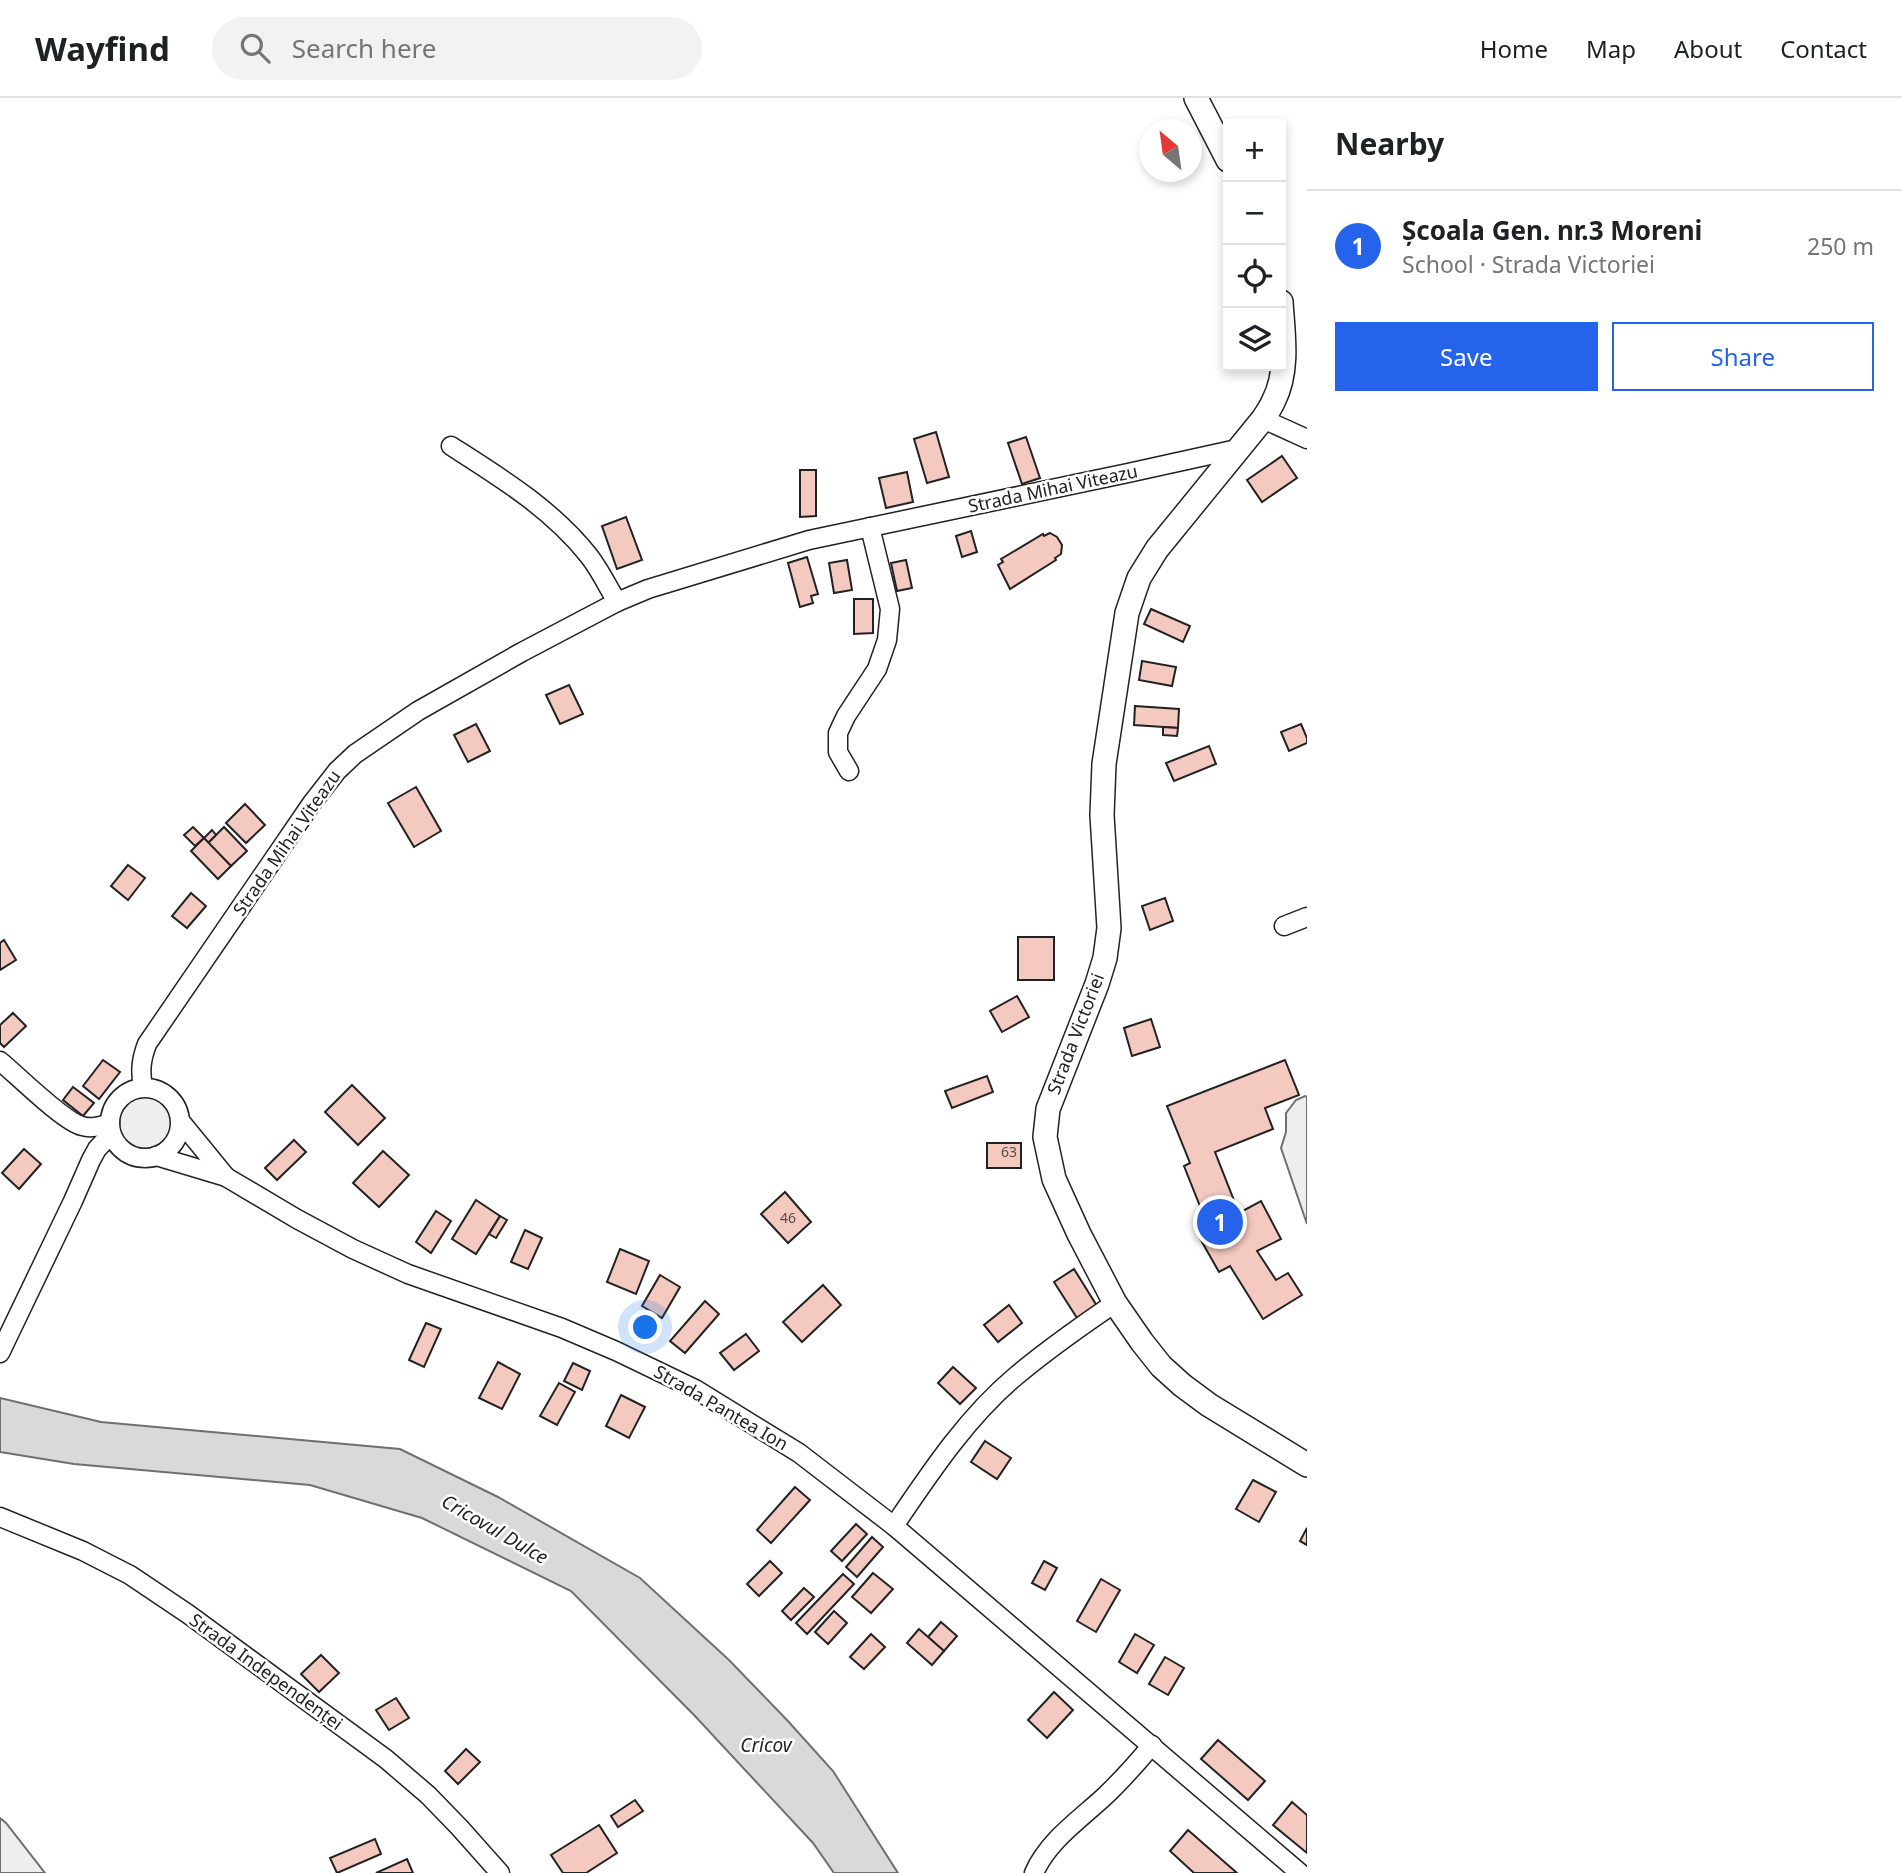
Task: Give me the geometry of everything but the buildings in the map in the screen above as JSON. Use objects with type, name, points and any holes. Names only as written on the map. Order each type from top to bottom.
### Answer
[{"type":"main road","points":[[1196,98],[1223,150]]},
{"type":"main road","name":"Strada Victoriei","points":[[1281,308],[1284,344],[1282,376],[1275,398],[1263,419],[1157,548],[1139,578],[1127,613],[1104,764],[1102,827],[1109,928],[1105,958],[1048,1109],[1045,1137],[1054,1179],[1079,1234],[1115,1303],[1161,1366],[1209,1405],[1307,1465]]},
{"type":"street","points":[[1263,419],[1307,439]]},
{"type":"street","points":[[451,446],[517,489],[553,518],[591,559],[617,602]]},
{"type":"street","name":"Strada Mihai Viteazu","points":[[143,1087],[141,1060],[147,1044],[296,825],[337,771],[355,754],[418,711],[522,652],[617,602],[648,589],[809,540],[1237,449]]},
{"type":"street","points":[[849,771],[838,752],[838,733],[877,669],[887,640],[890,609],[870,527]]},
{"type":"street","points":[[1284,926],[1307,917]]},
{"type":"street","points":[[0,1060],[80,1126],[110,1129]]},
{"type":"street","points":[[143,1087],[165,1093],[179,1111],[181,1122],[174,1143],[166,1151],[145,1158],[124,1152],[110,1129],[111,1113],[116,1103],[123,1095],[143,1087]]},
{"type":"street","name":"Strada Pantea Ion","points":[[181,1122],[226,1177]]},
{"type":"street","points":[[0,1353],[91,1160],[110,1129]]},
{"type":"street","name":"Strada Pantea Ion","points":[[156,1156],[226,1177],[330,1237],[408,1274],[562,1328],[627,1356],[695,1389],[799,1453],[894,1526],[1300,1873]]},
{"type":"street","points":[[894,1526],[950,1447],[982,1409],[1015,1377],[1115,1303]]},
{"type":"street","name":"Strada Independenței","points":[[0,1517],[83,1551],[130,1575],[188,1614],[386,1759],[428,1795],[500,1873]]},
{"type":"street","points":[[1034,1873],[1047,1852],[1071,1825],[1131,1770],[1152,1745]]},
{"type":"shaded area","points":[[144,1094],[160,1099],[168,1107],[173,1123],[168,1139],[160,1147],[144,1152],[128,1147],[120,1139],[115,1123],[120,1107],[128,1099]]},
{"type":"shaded area","points":[[1305,1096],[1307,1224],[1281,1148],[1286,1132],[1286,1113],[1296,1100]]},
{"type":"shaded area","points":[[0,1818],[6,1823],[45,1873],[0,1873]]},
{"type":"water","name":"Cricov","points":[[0,1398],[101,1422],[400,1449],[498,1497],[640,1578],[729,1660],[833,1771],[898,1873],[834,1873],[813,1843],[694,1715],[571,1591],[422,1518],[310,1485],[74,1464],[0,1452]]},
{"type":"place","name":"Școala Gen. nr.3 Moreni","points":[[1220,1222]]},
{"type":"water label","name":"Cricovul Dulce","points":[[495,1529]]}]
